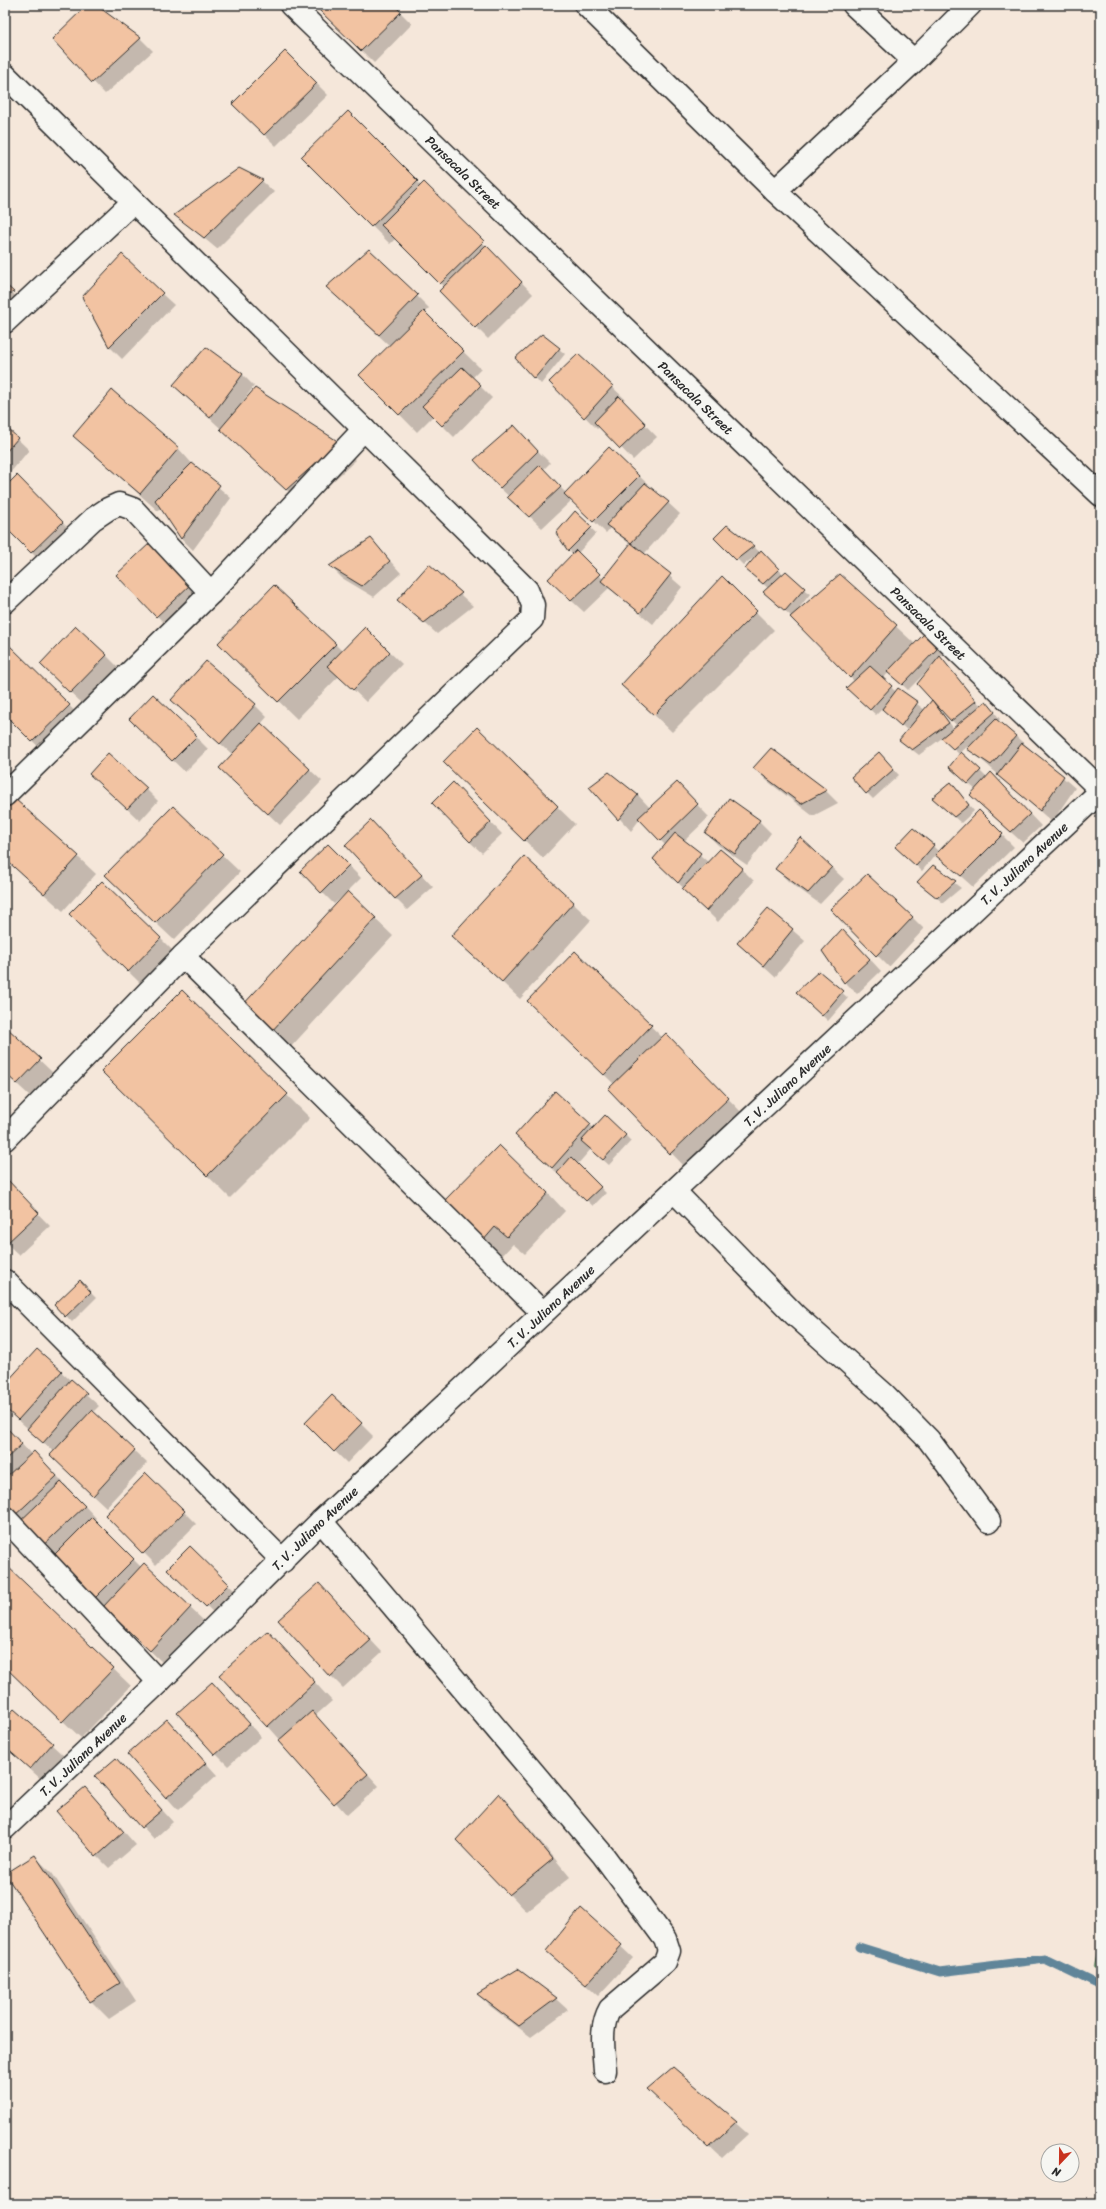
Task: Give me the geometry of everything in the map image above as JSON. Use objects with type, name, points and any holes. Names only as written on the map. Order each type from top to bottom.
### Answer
[{"type":"street","name":"Pansacala Street","points":[[291,5],[1101,790]]},
{"type":"street","points":[[586,5],[776,191],[1101,494]]},
{"type":"street","points":[[854,5],[914,61]]},
{"type":"street","points":[[776,191],[914,61],[970,5]]},
{"type":"street","points":[[5,75],[527,590],[533,605],[532,619],[183,956],[5,1139]]},
{"type":"street","points":[[5,322],[133,202]]},
{"type":"street","points":[[5,795],[211,593],[364,429]]},
{"type":"street","points":[[5,602],[93,519],[119,504],[133,509],[211,593]]},
{"type":"street","name":"T. V. Juliano Avenue","points":[[5,1828],[159,1682],[322,1521],[1101,790]]},
{"type":"street","points":[[183,956],[543,1313]]},
{"type":"street","points":[[674,1190],[795,1315],[884,1394],[928,1440],[989,1521]]},
{"type":"street","points":[[5,1281],[283,1561]]},
{"type":"street","points":[[5,1518],[159,1682]]},
{"type":"street","points":[[322,1521],[603,1855],[665,1939],[668,1951],[665,1962],[610,2009],[605,2018],[602,2027],[605,2071]]},
{"type":"green space","points":[[1101,1936],[1101,1970],[1094,1967]]},
{"type":"building","points":[[87,5],[96,5],[141,38],[92,83],[52,39]]},
{"type":"building","points":[[322,5],[394,5],[401,12],[361,51],[318,9]]},
{"type":"building","points":[[285,51],[317,83],[264,135],[232,104]]},
{"type":"building","points":[[348,111],[418,181],[371,227],[301,157]]},
{"type":"building","points":[[239,168],[263,180],[204,238],[174,215]]},
{"type":"building","points":[[424,182],[484,241],[440,284],[381,225]]},
{"type":"building","points":[[486,245],[522,282],[475,328],[439,291]]},
{"type":"building","points":[[369,249],[418,295],[379,335],[326,287]]},
{"type":"building","points":[[122,254],[163,293],[109,347],[82,297]]},
{"type":"building","points":[[5,284],[14,292],[5,296]]},
{"type":"building","points":[[424,311],[464,351],[399,415],[359,375]]},
{"type":"building","points":[[542,334],[560,348],[534,379],[515,358]]},
{"type":"building","points":[[206,347],[243,374],[210,418],[173,385]]},
{"type":"building","points":[[578,354],[613,386],[584,418],[549,382]]},
{"type":"building","points":[[462,367],[481,385],[442,426],[422,406]]},
{"type":"building","points":[[255,388],[339,442],[286,490],[220,429]]},
{"type":"building","points":[[112,390],[179,448],[140,494],[73,436]]},
{"type":"building","points":[[619,396],[646,424],[620,449],[594,422]]},
{"type":"building","points":[[514,425],[538,451],[500,488],[474,460]]},
{"type":"building","points":[[5,426],[18,438],[5,453]]},
{"type":"building","points":[[609,447],[639,476],[593,522],[564,494]]},
{"type":"building","points":[[192,463],[220,485],[181,539],[155,500]]},
{"type":"building","points":[[540,465],[561,487],[529,517],[507,497]]},
{"type":"building","points":[[17,475],[63,522],[31,553],[5,527],[5,487]]},
{"type":"building","points":[[645,483],[669,502],[631,543],[606,525]]},
{"type":"building","points":[[575,511],[592,527],[568,551],[556,533]]},
{"type":"building","points":[[727,525],[754,546],[736,560],[714,538]]},
{"type":"building","points":[[371,538],[390,561],[362,586],[329,566]]},
{"type":"building","points":[[151,542],[191,584],[156,617],[116,575]]},
{"type":"building","points":[[631,543],[671,574],[640,613],[601,581]]},
{"type":"building","points":[[576,550],[600,574],[571,601],[548,579]]},
{"type":"building","points":[[761,550],[779,569],[763,584],[745,569]]},
{"type":"building","points":[[429,564],[462,593],[424,623],[397,600]]},
{"type":"building","points":[[786,571],[805,588],[785,611],[763,592]]},
{"type":"building","points":[[840,574],[897,625],[850,678],[790,617]]},
{"type":"building","points":[[722,576],[757,611],[654,715],[621,685]]},
{"type":"building","points":[[274,585],[336,644],[278,702],[218,643]]},
{"type":"building","points":[[76,626],[107,655],[70,693],[40,664]]},
{"type":"building","points":[[365,627],[390,652],[353,690],[327,666]]},
{"type":"building","points":[[924,634],[938,648],[902,685],[887,672]]},
{"type":"building","points":[[5,641],[70,705],[32,742],[5,715]]},
{"type":"building","points":[[940,656],[976,701],[951,721],[917,684]]},
{"type":"building","points":[[206,661],[256,704],[220,744],[171,700]]},
{"type":"building","points":[[870,666],[892,686],[870,710],[846,688]]},
{"type":"building","points":[[898,688],[918,702],[901,726],[882,709]]},
{"type":"building","points":[[153,694],[197,736],[172,761],[129,719]]},
{"type":"building","points":[[932,700],[949,723],[912,750],[899,740]]},
{"type":"building","points":[[986,701],[995,712],[953,749],[941,738]]},
{"type":"building","points":[[996,719],[1016,736],[991,765],[967,749]]},
{"type":"building","points":[[261,723],[310,769],[268,814],[219,768]]},
{"type":"building","points":[[477,727],[558,806],[524,841],[443,762]]},
{"type":"building","points":[[1022,743],[1064,776],[1040,811],[997,775]]},
{"type":"building","points":[[771,748],[827,790],[801,804],[753,768]]},
{"type":"building","points":[[879,752],[894,769],[866,794],[851,777]]},
{"type":"building","points":[[961,752],[981,770],[968,784],[949,767]]},
{"type":"building","points":[[108,753],[147,788],[127,809],[89,774]]},
{"type":"building","points":[[609,772],[638,795],[618,820],[589,787]]},
{"type":"building","points":[[991,772],[1030,814],[1011,832],[970,795]]},
{"type":"building","points":[[453,782],[491,822],[470,842],[432,803]]},
{"type":"building","points":[[677,782],[698,804],[660,841],[638,818]]},
{"type":"building","points":[[951,782],[969,805],[954,817],[932,798]]},
{"type":"building","points":[[729,798],[760,820],[735,854],[705,833]]},
{"type":"building","points":[[15,799],[79,856],[44,894],[5,859],[5,810]]},
{"type":"building","points":[[173,806],[223,854],[155,923],[105,875]]},
{"type":"building","points":[[979,810],[1003,834],[961,876],[935,855]]},
{"type":"building","points":[[371,820],[422,875],[395,899],[345,845]]},
{"type":"building","points":[[913,828],[934,845],[916,866],[895,847]]},
{"type":"building","points":[[675,833],[701,853],[678,883],[653,859]]},
{"type":"building","points":[[800,837],[832,867],[808,893],[775,869]]},
{"type":"building","points":[[328,844],[349,865],[321,893],[300,871]]},
{"type":"building","points":[[720,849],[743,868],[706,911],[682,889]]},
{"type":"building","points":[[524,856],[574,902],[502,982],[451,936]]},
{"type":"building","points":[[933,865],[956,881],[937,898],[917,882]]},
{"type":"building","points":[[867,874],[913,917],[876,956],[830,909]]},
{"type":"building","points":[[102,881],[161,938],[128,972],[69,914]]},
{"type":"building","points":[[348,891],[376,918],[270,1033],[241,1007]]},
{"type":"building","points":[[768,908],[793,929],[763,966],[737,943]]},
{"type":"building","points":[[842,929],[870,959],[844,983],[822,951]]},
{"type":"building","points":[[575,951],[652,1025],[604,1075],[527,1001]]},
{"type":"building","points":[[819,971],[843,991],[822,1016],[796,992]]},
{"type":"building","points":[[182,990],[288,1094],[207,1176],[101,1071]]},
{"type":"building","points":[[6,1027],[41,1059],[17,1084],[5,1073]]},
{"type":"building","points":[[666,1033],[729,1098],[670,1154],[608,1089]]},
{"type":"building","points":[[555,1091],[591,1124],[552,1168],[515,1135]]},
{"type":"building","points":[[605,1115],[626,1135],[603,1160],[581,1141]]},
{"type":"building","points":[[499,1145],[548,1193],[507,1237],[495,1227],[482,1242],[441,1204]]},
{"type":"building","points":[[571,1157],[601,1187],[586,1201],[557,1173]]},
{"type":"building","points":[[6,1178],[39,1213],[6,1244],[5,1243]]},
{"type":"building","points":[[80,1280],[91,1292],[65,1317],[54,1305]]},
{"type":"building","points":[[37,1349],[62,1371],[18,1420],[5,1408],[5,1384]]},
{"type":"building","points":[[71,1379],[87,1393],[43,1443],[27,1429]]},
{"type":"building","points":[[332,1395],[362,1423],[334,1452],[305,1423]]},
{"type":"building","points":[[92,1410],[135,1450],[93,1496],[50,1455]]},
{"type":"building","points":[[5,1426],[22,1444],[5,1460]]},
{"type":"building","points":[[34,1451],[57,1476],[12,1518],[5,1511],[5,1478]]},
{"type":"building","points":[[146,1473],[185,1511],[143,1554],[105,1515]]},
{"type":"building","points":[[61,1482],[85,1506],[38,1550],[15,1526]]},
{"type":"building","points":[[92,1517],[134,1559],[93,1600],[51,1558]]},
{"type":"building","points":[[190,1546],[229,1584],[206,1607],[167,1569]]},
{"type":"building","points":[[144,1563],[191,1607],[150,1651],[103,1607]]},
{"type":"building","points":[[5,1564],[114,1668],[62,1722],[5,1667]]},
{"type":"building","points":[[319,1583],[371,1640],[330,1677],[278,1620]]},
{"type":"building","points":[[268,1631],[315,1682],[267,1727],[219,1675]]},
{"type":"building","points":[[212,1682],[250,1724],[215,1755],[177,1713]]},
{"type":"building","points":[[14,1709],[53,1743],[30,1769],[5,1747],[5,1719]]},
{"type":"building","points":[[312,1711],[368,1774],[334,1804],[278,1741]]},
{"type":"building","points":[[167,1719],[206,1763],[166,1798],[127,1754]]},
{"type":"building","points":[[116,1758],[162,1810],[141,1828],[95,1776]]},
{"type":"building","points":[[85,1787],[124,1832],[96,1857],[56,1811]]},
{"type":"building","points":[[499,1793],[553,1859],[509,1895],[456,1840]]},
{"type":"building","points":[[35,1855],[120,1983],[90,2002],[5,1874]]},
{"type":"building","points":[[581,1908],[622,1945],[586,1985],[546,1951]]},
{"type":"building","points":[[518,1969],[557,1998],[519,2026],[477,1994]]},
{"type":"building","points":[[673,2067],[737,2121],[709,2147],[647,2089]]},
{"type":"waterway","points":[[859,1947],[940,1972],[1045,1959],[1101,1986]]}]
